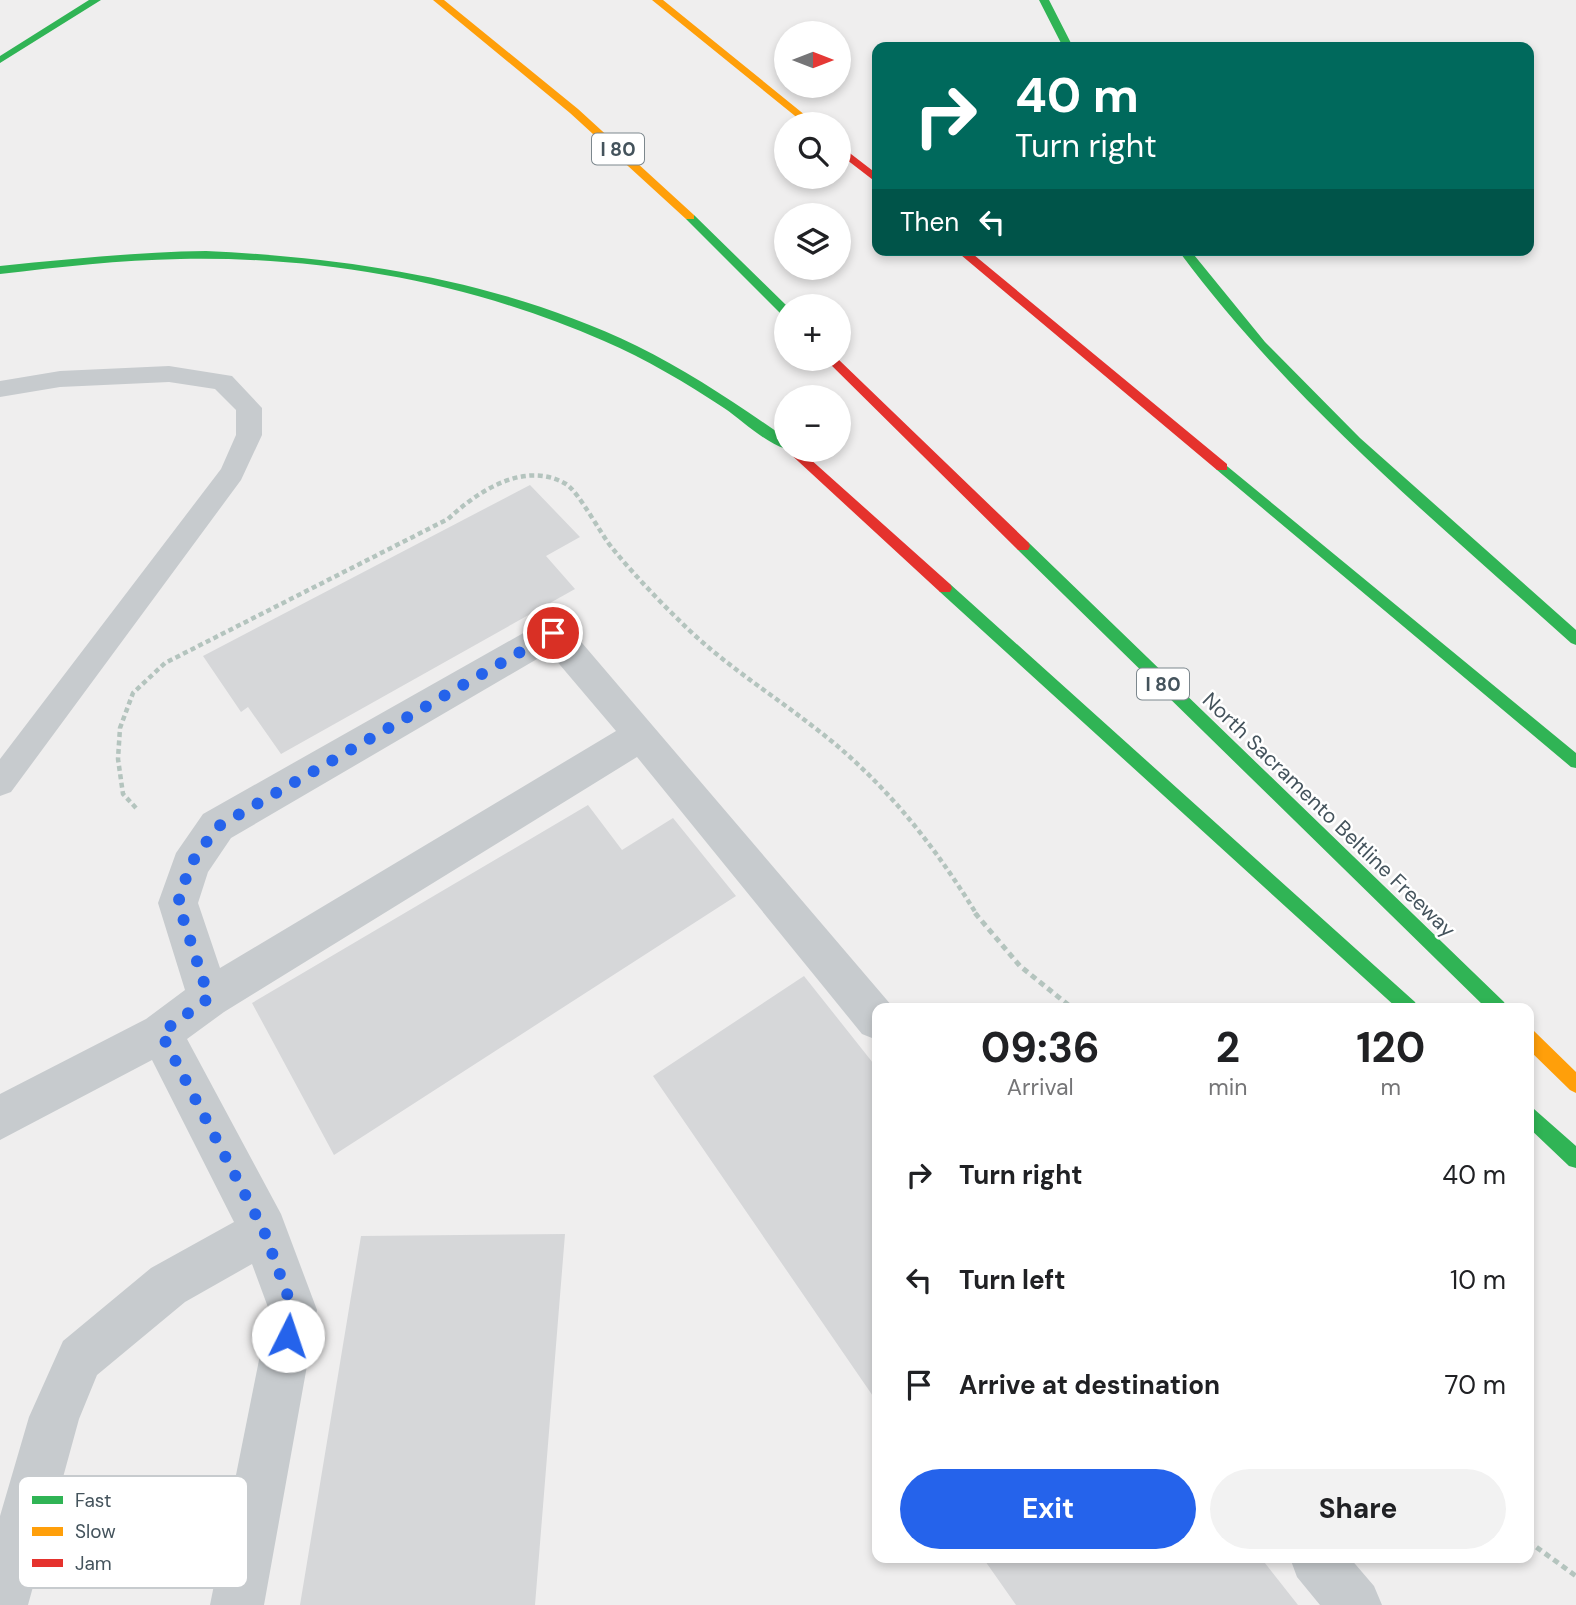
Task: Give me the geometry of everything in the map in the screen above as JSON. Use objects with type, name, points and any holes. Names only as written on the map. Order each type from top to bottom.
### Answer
[{"type":"main road","points":[[0,60],[96,0]]},
{"type":"main road","name":"I 80","points":[[438,0],[504,51],[617,148],[774,300]]},
{"type":"main road","points":[[657,0],[796,112]]},
{"type":"main road","points":[[1044,0],[1065,42]]},
{"type":"main road","points":[[851,158],[872,176]]},
{"type":"main road","points":[[968,256],[1576,762]]},
{"type":"main road","points":[[1189,256],[1261,345],[1355,441],[1576,639]]},
{"type":"main road","points":[[0,270],[99,259],[258,257],[366,268],[461,288],[523,305],[609,337],[691,379],[774,435]]},
{"type":"main road","name":"North Sacramento Beltline Freeway","points":[[843,371],[1493,1003]]},
{"type":"main road","points":[[805,462],[1403,1003]]},
{"type":"main road","points":[[1534,1043],[1576,1084]]},
{"type":"main road","points":[[1534,1120],[1576,1159]]},
{"type":"street","points":[[209,998],[178,903],[190,865],[217,827],[553,633],[872,1014]]},
{"type":"street","points":[[0,1118],[161,1033],[209,998],[640,735]]},
{"type":"street","points":[[161,1033],[264,1231],[293,1310],[248,1547]]},
{"type":"street","points":[[37,1476],[54,1417],[80,1358],[167,1286],[264,1231]]},
{"type":"street","points":[[1,1605],[18,1545]]},
{"type":"street","points":[[1320,1563],[1354,1605]]},
{"type":"lane","points":[[0,389],[60,379],[169,374],[223,382],[249,408],[249,435],[232,473],[0,782]]},
{"type":"path","points":[[1534,1545],[1576,1576]]},
{"type":"building","points":[[530,485],[580,537],[546,556],[575,589],[281,754],[248,707],[241,712],[203,656]]},
{"type":"building","points":[[588,805],[622,850],[673,818],[736,896],[334,1155],[252,1003]]},
{"type":"building","points":[[804,976],[872,1062],[872,1395],[653,1076]]},
{"type":"building","points":[[565,1234],[535,1605],[300,1605],[361,1236]]},
{"type":"building","points":[[987,1563],[1265,1563],[1298,1605],[1016,1605]]},
{"type":"traffic: fast","points":[[0,60],[96,0]]},
{"type":"traffic: fast","points":[[1044,0],[1065,42]]},
{"type":"traffic: fast","points":[[690,217],[774,300]]},
{"type":"traffic: fast","points":[[0,270],[129,257],[206,255],[309,261],[412,277],[512,302],[609,338],[678,374],[774,437]]},
{"type":"traffic: fast","points":[[1189,256],[1261,345],[1355,441],[1576,639]]},
{"type":"traffic: fast","points":[[1222,467],[1576,762]]},
{"type":"traffic: fast","points":[[1023,546],[1493,1003]]},
{"type":"traffic: fast","points":[[945,588],[1403,1003]]},
{"type":"traffic: fast","points":[[1534,1120],[1576,1159]]},
{"type":"traffic: slow","points":[[438,0],[574,111],[690,217]]},
{"type":"traffic: slow","points":[[657,0],[796,112]]},
{"type":"traffic: slow","points":[[1534,1043],[1576,1084]]},
{"type":"traffic: jam","points":[[851,158],[872,176]]},
{"type":"traffic: jam","points":[[968,256],[1222,467]]},
{"type":"traffic: jam","points":[[843,371],[1023,546]]},
{"type":"traffic: jam","points":[[805,462],[945,588]]},
{"type":"route","points":[[288,1336],[293,1310],[264,1231],[161,1033],[209,998],[178,903],[190,865],[217,827],[553,633]]}]
